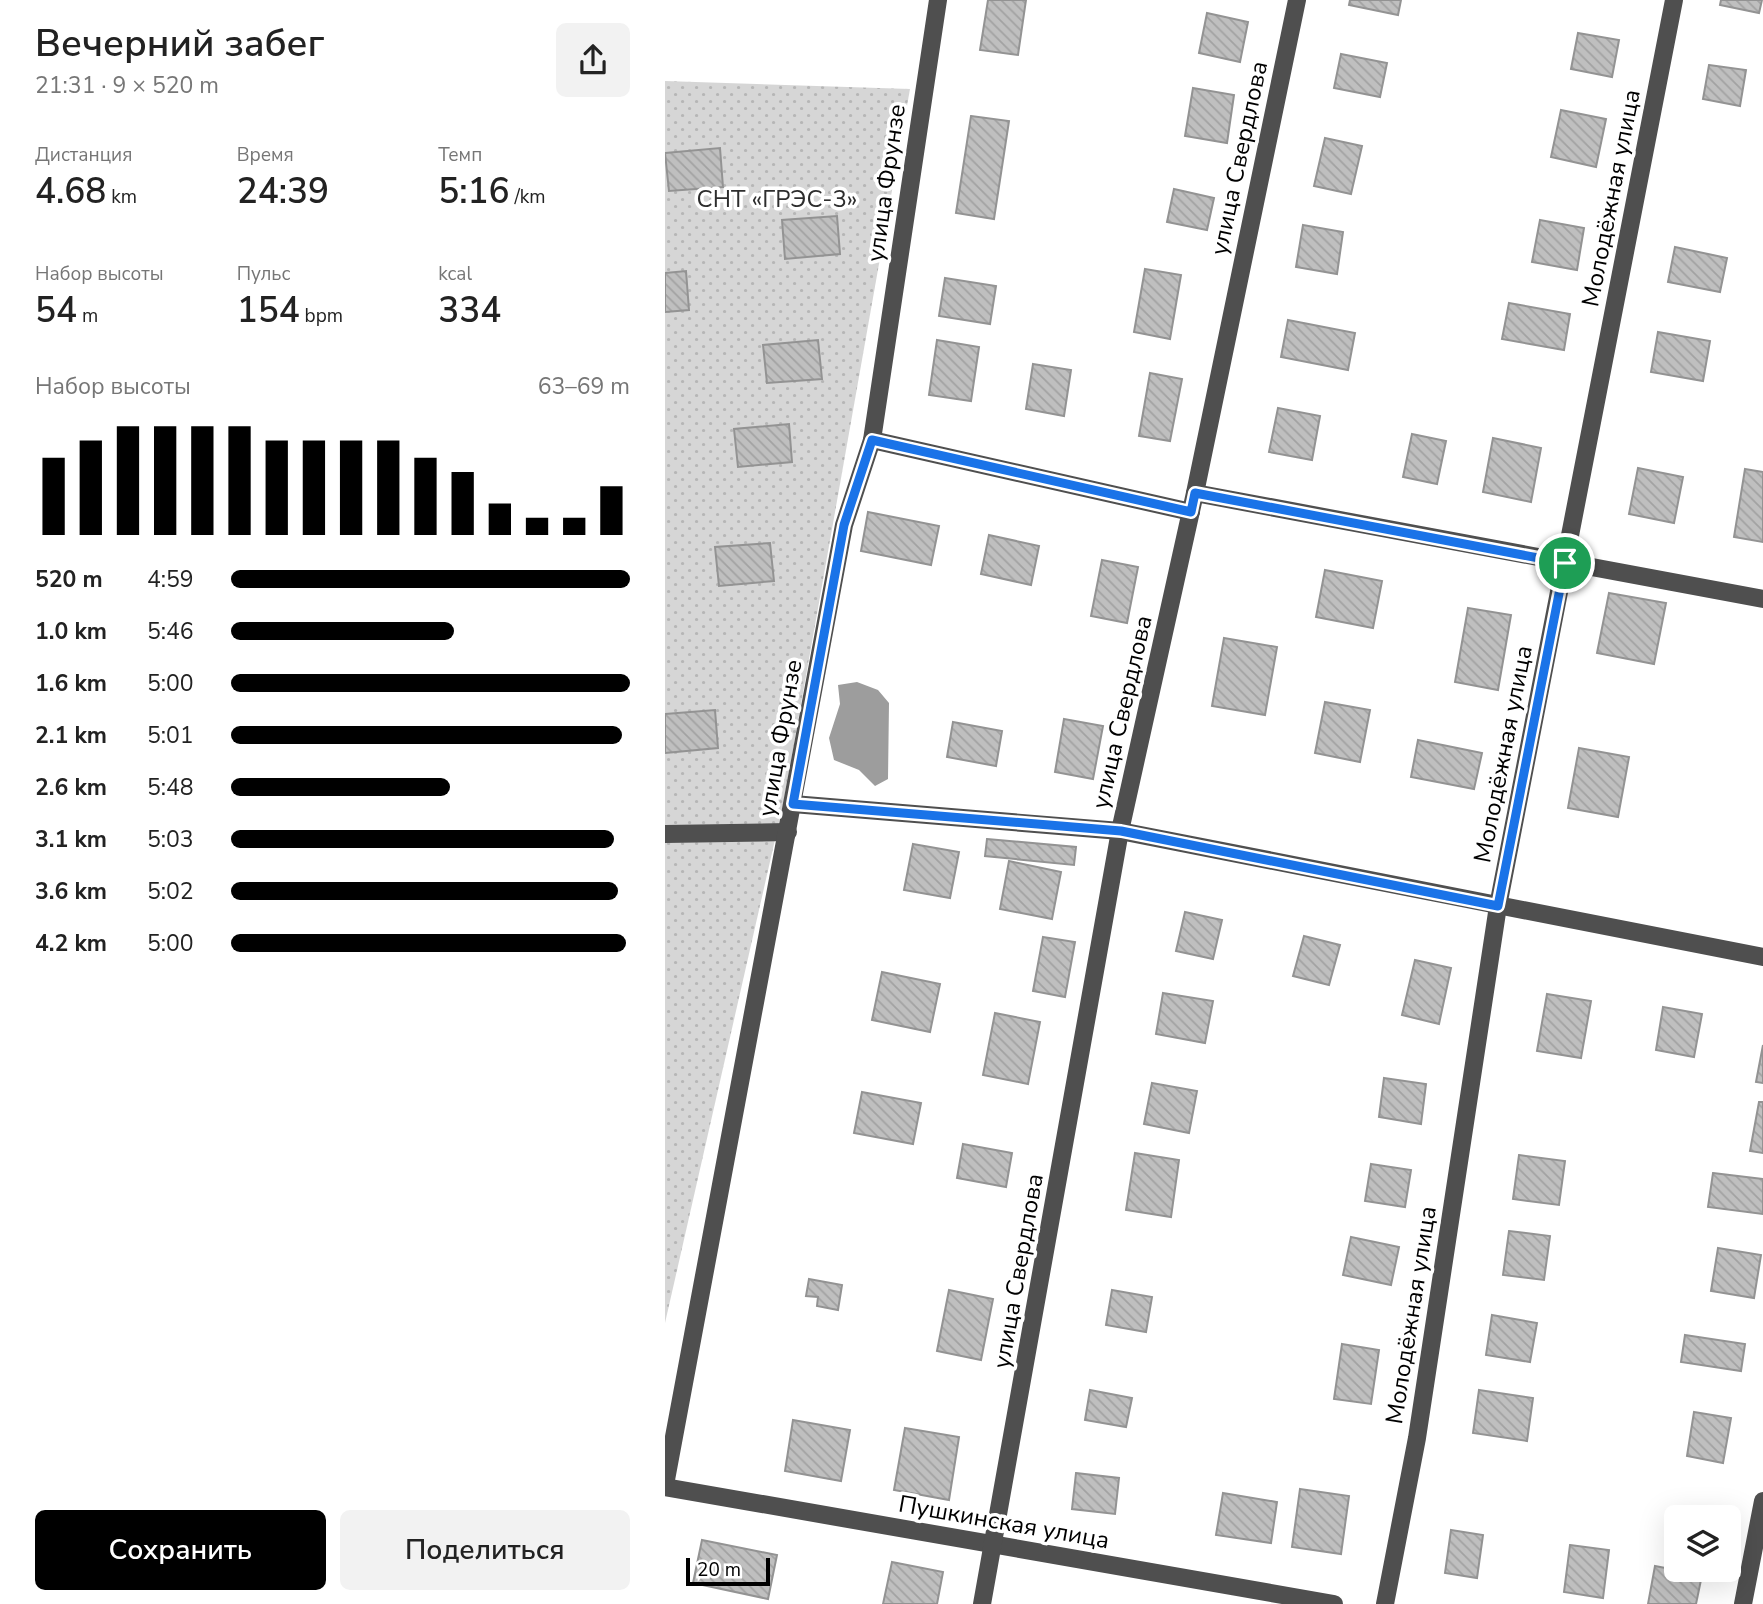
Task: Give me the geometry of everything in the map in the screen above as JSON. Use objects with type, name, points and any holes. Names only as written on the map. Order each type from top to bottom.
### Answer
[{"type":"street","name":"улица Фрунзе","points":[[665,1486],[844,525],[872,440],[938,0]]},
{"type":"street","name":"улица Свердлова","points":[[982,1604],[995,1545],[1121,831],[1191,512],[1297,0]]},
{"type":"street","name":"Молодёжная улица","points":[[1385,1604],[1417,1438],[1498,906],[1674,0]]},
{"type":"street","points":[[872,440],[1191,512]]},
{"type":"street","points":[[1195,493],[1763,599]]},
{"type":"street","points":[[793,804],[1121,831],[1763,957]]},
{"type":"street","points":[[665,834],[788,832]]},
{"type":"street","name":"Пушкинская улица","points":[[665,1486],[1334,1604]]},
{"type":"street","points":[[1743,1604],[1763,1501]]},
{"type":"green space","name":"СНТ «ГРЭС-3»","points":[[665,81],[910,89],[784,800],[665,1323]]},
{"type":"shaded area","points":[[857,682],[878,690],[889,703],[888,779],[875,786],[859,770],[834,760],[829,738],[840,704],[838,685]]},
{"type":"building","points":[[988,0],[1026,0],[1018,55],[980,50]]},
{"type":"building","points":[[1350,0],[1401,0],[1398,15],[1349,5]]},
{"type":"building","points":[[1721,0],[1762,0],[1759,13],[1720,5]]},
{"type":"building","points":[[1207,13],[1248,22],[1240,62],[1199,53]]},
{"type":"building","points":[[1578,33],[1619,40],[1612,77],[1571,69]]},
{"type":"building","points":[[1341,54],[1387,63],[1380,97],[1334,88]]},
{"type":"building","points":[[1709,65],[1746,70],[1740,106],[1703,99]]},
{"type":"building","points":[[1193,88],[1234,95],[1227,143],[1185,136]]},
{"type":"building","points":[[1561,110],[1606,119],[1596,167],[1551,157]]},
{"type":"building","points":[[971,116],[1009,121],[994,219],[956,213]]},
{"type":"building","points":[[1325,138],[1362,146],[1351,194],[1314,186]]},
{"type":"building","points":[[720,148],[723,187],[669,191],[665,153]]},
{"type":"building","points":[[1174,189],[1214,198],[1207,230],[1167,222]]},
{"type":"building","points":[[837,216],[840,254],[785,259],[782,220]]},
{"type":"building","points":[[1540,220],[1584,228],[1577,270],[1532,262]]},
{"type":"building","points":[[1303,225],[1343,232],[1337,274],[1296,267]]},
{"type":"building","points":[[1675,247],[1727,258],[1720,292],[1668,282]]},
{"type":"building","points":[[1145,269],[1181,275],[1170,339],[1134,332]]},
{"type":"building","points":[[686,271],[689,310],[665,312],[665,273]]},
{"type":"building","points":[[945,278],[996,286],[990,324],[939,316]]},
{"type":"building","points":[[1509,303],[1570,314],[1564,350],[1502,339]]},
{"type":"building","points":[[1288,320],[1355,333],[1348,370],[1281,357]]},
{"type":"building","points":[[1658,332],[1710,341],[1703,381],[1651,372]]},
{"type":"building","points":[[818,340],[822,379],[767,383],[763,345]]},
{"type":"building","points":[[937,340],[979,347],[971,401],[929,395]]},
{"type":"building","points":[[1033,364],[1071,370],[1064,416],[1026,409]]},
{"type":"building","points":[[1150,373],[1182,379],[1170,441],[1139,436]]},
{"type":"building","points":[[1278,408],[1320,416],[1312,460],[1269,452]]},
{"type":"building","points":[[789,424],[792,462],[738,467],[734,429]]},
{"type":"building","points":[[1412,434],[1446,441],[1437,484],[1403,477]]},
{"type":"building","points":[[1493,438],[1541,448],[1531,502],[1483,492]]},
{"type":"building","points":[[1638,468],[1683,477],[1674,523],[1629,514]]},
{"type":"building","points":[[1745,469],[1763,472],[1763,542],[1734,537]]},
{"type":"building","points":[[868,512],[939,526],[931,565],[861,551]]},
{"type":"building","points":[[989,535],[1039,546],[1031,585],[981,574]]},
{"type":"building","points":[[770,543],[774,581],[719,586],[715,547]]},
{"type":"building","points":[[1102,560],[1138,567],[1127,623],[1091,616]]},
{"type":"building","points":[[1325,570],[1382,581],[1373,628],[1316,617]]},
{"type":"building","points":[[1609,593],[1666,603],[1654,664],[1597,653]]},
{"type":"building","points":[[1468,608],[1511,615],[1498,690],[1455,682]]},
{"type":"building","points":[[1224,638],[1277,647],[1265,715],[1212,706]]},
{"type":"building","points":[[1325,702],[1370,710],[1360,762],[1315,753]]},
{"type":"building","points":[[715,710],[718,748],[665,753],[665,714]]},
{"type":"building","points":[[1064,719],[1103,726],[1093,779],[1055,772]]},
{"type":"building","points":[[953,722],[1002,731],[996,766],[947,757]]},
{"type":"building","points":[[1418,740],[1482,753],[1474,789],[1411,777]]},
{"type":"building","points":[[1579,748],[1629,757],[1618,817],[1568,808]]},
{"type":"building","points":[[987,839],[1076,847],[1074,865],[985,856]]},
{"type":"building","points":[[913,844],[959,852],[950,898],[904,890]]},
{"type":"building","points":[[1009,861],[1061,872],[1052,919],[1000,909]]},
{"type":"building","points":[[1185,912],[1222,920],[1213,959],[1176,951]]},
{"type":"building","points":[[1304,936],[1340,945],[1329,985],[1293,976]]},
{"type":"building","points":[[1043,937],[1075,942],[1065,997],[1033,991]]},
{"type":"building","points":[[1415,960],[1451,968],[1439,1024],[1402,1015]]},
{"type":"building","points":[[882,972],[940,984],[930,1032],[872,1020]]},
{"type":"building","points":[[1163,993],[1213,1001],[1205,1043],[1156,1034]]},
{"type":"building","points":[[1547,994],[1591,1001],[1581,1058],[1537,1051]]},
{"type":"building","points":[[1663,1007],[1702,1014],[1694,1057],[1656,1050]]},
{"type":"building","points":[[995,1013],[1040,1022],[1028,1084],[983,1075]]},
{"type":"building","points":[[1763,1045],[1763,1083],[1756,1082]]},
{"type":"building","points":[[1384,1078],[1426,1084],[1421,1124],[1379,1117]]},
{"type":"building","points":[[1152,1083],[1197,1091],[1189,1133],[1144,1124]]},
{"type":"building","points":[[862,1092],[921,1103],[913,1144],[854,1133]]},
{"type":"building","points":[[1759,1102],[1763,1102],[1763,1153],[1750,1151]]},
{"type":"building","points":[[963,1144],[1012,1153],[1006,1187],[957,1178]]},
{"type":"building","points":[[1135,1153],[1179,1160],[1171,1217],[1126,1210]]},
{"type":"building","points":[[1519,1155],[1565,1161],[1559,1205],[1513,1199]]},
{"type":"building","points":[[1371,1164],[1411,1170],[1405,1207],[1365,1201]]},
{"type":"building","points":[[1713,1173],[1763,1179],[1763,1214],[1708,1207]]},
{"type":"building","points":[[1509,1231],[1550,1236],[1544,1280],[1503,1275]]},
{"type":"building","points":[[1351,1237],[1399,1247],[1391,1285],[1343,1275]]},
{"type":"building","points":[[1718,1248],[1761,1255],[1754,1298],[1711,1291]]},
{"type":"building","points":[[809,1279],[842,1285],[838,1310],[817,1306],[818,1297],[806,1296]]},
{"type":"building","points":[[949,1290],[993,1299],[981,1360],[937,1351]]},
{"type":"building","points":[[1112,1290],[1152,1297],[1146,1332],[1106,1325]]},
{"type":"building","points":[[1492,1315],[1537,1323],[1530,1362],[1486,1355]]},
{"type":"building","points":[[1685,1335],[1745,1344],[1741,1371],[1681,1362]]},
{"type":"building","points":[[1342,1344],[1379,1350],[1371,1404],[1334,1399]]},
{"type":"building","points":[[1090,1390],[1132,1398],[1126,1427],[1085,1420]]},
{"type":"building","points":[[1479,1390],[1533,1398],[1527,1441],[1473,1433]]},
{"type":"building","points":[[1694,1412],[1731,1418],[1723,1463],[1687,1456]]},
{"type":"building","points":[[793,1420],[850,1430],[841,1481],[785,1471]]},
{"type":"building","points":[[905,1428],[959,1437],[949,1500],[894,1490]]},
{"type":"building","points":[[1076,1473],[1119,1478],[1115,1514],[1072,1509]]},
{"type":"building","points":[[1300,1489],[1349,1496],[1341,1554],[1292,1547]]},
{"type":"building","points":[[1223,1493],[1277,1502],[1271,1543],[1216,1535]]},
{"type":"building","points":[[1451,1530],[1483,1535],[1477,1578],[1445,1573]]},
{"type":"building","points":[[702,1540],[777,1555],[768,1599],[693,1583]]},
{"type":"building","points":[[1570,1545],[1609,1550],[1603,1598],[1564,1592]]},
{"type":"building","points":[[892,1562],[943,1572],[937,1604],[883,1604]]},
{"type":"building","points":[[1655,1566],[1664,1568],[1664,1582],[1701,1582],[1696,1604],[1648,1604]]},
{"type":"route","points":[[872,440],[1191,512],[1195,493],[1565,563],[1498,906],[1121,831],[793,804],[844,525],[872,440]]}]
